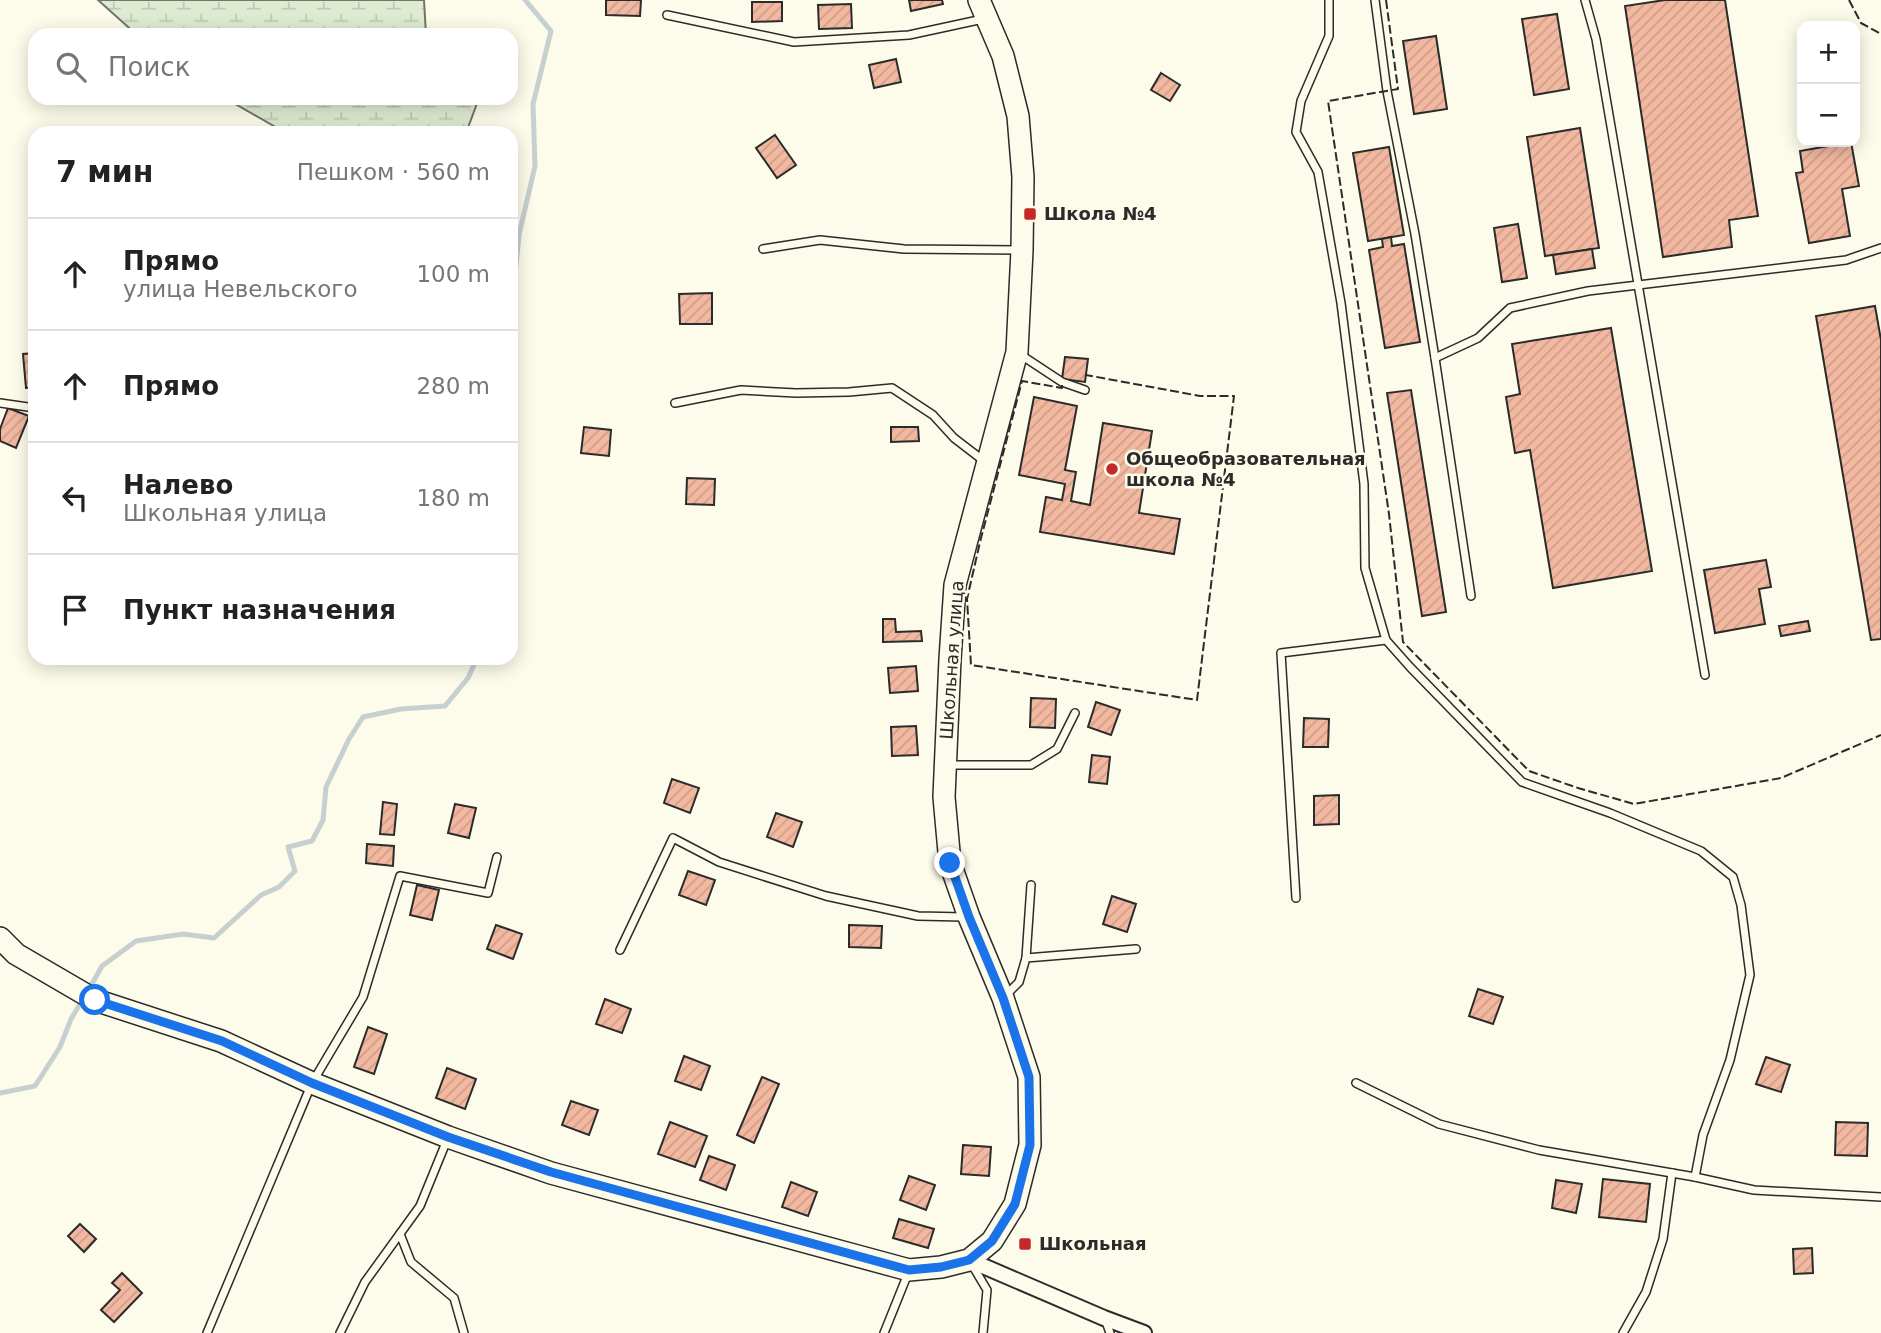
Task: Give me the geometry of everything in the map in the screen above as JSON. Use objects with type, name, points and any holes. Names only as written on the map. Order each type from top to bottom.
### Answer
[{"type":"street","name":"Школьная улица","points":[[969,1260],[992,1241],[1015,1204],[1030,1145],[1029,1077],[1003,998],[950,863],[944,797],[955,585],[1017,352],[1023,177],[1018,116],[1003,56],[983,9]]},
{"type":"street","points":[[0,939],[16,954],[95,1000],[222,1041],[312,1083],[448,1137],[551,1172],[909,1270],[941,1267],[969,1260],[1144,1333]]},
{"type":"lane","points":[[1329,0],[1329,36],[1301,101],[1296,132],[1318,172],[1341,303],[1364,484],[1365,569],[1387,640],[1522,782],[1609,813],[1701,851],[1732,877],[1741,905],[1750,975],[1730,1060],[1703,1135],[1695,1177]]},
{"type":"lane","points":[[1375,0],[1387,90],[1415,234],[1471,596]]},
{"type":"lane","points":[[1585,0],[1596,39],[1704,675]]},
{"type":"lane","points":[[667,15],[794,41],[909,35],[983,9]]},
{"type":"lane","points":[[763,249],[820,240],[904,249],[1022,250]]},
{"type":"lane","points":[[1435,358],[1478,338],[1510,308],[1588,291],[1846,260],[1881,248]]},
{"type":"lane","points":[[1017,352],[1062,383],[1085,390]]},
{"type":"lane","points":[[675,404],[741,390],[796,393],[892,388],[933,415],[954,438],[988,463]]},
{"type":"lane","points":[[0,403],[28,407]]},
{"type":"lane","points":[[1296,898],[1282,653],[1387,640]]},
{"type":"lane","points":[[946,765],[1031,765],[1057,749],[1075,713]]},
{"type":"lane","points":[[620,950],[673,838],[719,862],[826,896],[918,916],[969,917]]},
{"type":"lane","points":[[207,1333],[312,1083],[363,997],[400,876],[488,892],[497,858]]},
{"type":"lane","points":[[1003,998],[1019,982],[1026,958],[1031,885]]},
{"type":"lane","points":[[1026,958],[1136,950]]},
{"type":"lane","points":[[1356,1083],[1438,1124],[1539,1150],[1754,1190],[1881,1197]]},
{"type":"lane","points":[[340,1333],[365,1282],[420,1206],[448,1137]]},
{"type":"lane","points":[[1623,1333],[1646,1292],[1662,1239],[1672,1173]]},
{"type":"lane","points":[[400,1234],[411,1262],[454,1298],[464,1333]]},
{"type":"lane","points":[[969,1260],[987,1290],[982,1333]]},
{"type":"lane","points":[[884,1333],[909,1270]]},
{"type":"lane","points":[[1104,1318],[1110,1333]]},
{"type":"green space","points":[[98,0],[424,0],[426,28],[129,28]]},
{"type":"green space","points":[[237,105],[476,105],[469,126],[274,126]]},
{"type":"building","points":[[606,0],[641,0],[640,16],[606,15]]},
{"type":"building","points":[[909,0],[942,0],[943,4],[911,11]]},
{"type":"building","points":[[1665,0],[1725,0],[1758,216],[1729,220],[1732,247],[1663,257],[1625,6]]},
{"type":"building","points":[[752,2],[782,2],[782,21],[752,22]]},
{"type":"building","points":[[851,4],[852,28],[819,29],[818,5]]},
{"type":"building","points":[[1557,14],[1569,89],[1534,95],[1522,19]]},
{"type":"building","points":[[1436,36],[1447,109],[1414,114],[1403,41]]},
{"type":"building","points":[[896,59],[901,82],[874,88],[869,65]]},
{"type":"building","points":[[1161,73],[1180,85],[1170,101],[1151,90]]},
{"type":"building","points":[[1580,128],[1599,248],[1545,256],[1527,137]]},
{"type":"building","points":[[775,135],[796,165],[777,178],[756,148]]},
{"type":"building","points":[[1389,147],[1404,235],[1368,241],[1353,153]]},
{"type":"building","points":[[1823,147],[1852,147],[1859,186],[1842,189],[1850,236],[1809,243],[1796,173],[1803,172],[1800,151]]},
{"type":"building","points":[[1518,224],[1527,278],[1502,282],[1494,228]]},
{"type":"building","points":[[1391,237],[1392,246],[1404,244],[1420,342],[1385,348],[1369,250],[1383,247],[1382,239]]},
{"type":"building","points":[[1592,249],[1595,268],[1556,274],[1553,255]]},
{"type":"building","points":[[712,293],[712,324],[680,324],[679,294]]},
{"type":"building","points":[[1875,306],[1881,340],[1881,639],[1871,640],[1816,316]]},
{"type":"building","points":[[1611,328],[1652,571],[1553,588],[1530,450],[1515,453],[1506,397],[1520,394],[1512,344]]},
{"type":"building","points":[[23,354],[28,354],[28,388],[26,388]]},
{"type":"building","points":[[1065,357],[1088,359],[1085,382],[1062,379]]},
{"type":"building","points":[[1411,390],[1446,612],[1422,616],[1387,393]]},
{"type":"building","points":[[1034,397],[1077,406],[1065,470],[1076,472],[1071,501],[1090,505],[1103,423],[1152,431],[1139,513],[1180,519],[1174,554],[1040,532],[1046,497],[1062,500],[1065,484],[1019,475]]},
{"type":"building","points":[[8,408],[28,416],[16,448],[0,441],[0,429]]},
{"type":"building","points":[[584,427],[611,430],[609,456],[581,453]]},
{"type":"building","points":[[891,427],[918,427],[919,441],[891,442]]},
{"type":"building","points":[[687,478],[715,479],[714,505],[686,504]]},
{"type":"building","points":[[1766,560],[1771,587],[1759,589],[1765,624],[1715,633],[1704,570]]},
{"type":"building","points":[[883,619],[895,619],[896,632],[921,631],[922,641],[883,642]]},
{"type":"building","points":[[1808,621],[1810,631],[1781,636],[1779,626]]},
{"type":"building","points":[[916,666],[918,691],[890,693],[888,668]]},
{"type":"building","points":[[1031,698],[1056,699],[1055,728],[1030,727]]},
{"type":"building","points":[[1096,702],[1120,710],[1111,735],[1088,727]]},
{"type":"building","points":[[1304,718],[1329,719],[1328,747],[1303,747]]},
{"type":"building","points":[[916,726],[918,755],[892,756],[891,727]]},
{"type":"building","points":[[1092,755],[1110,757],[1107,784],[1089,782]]},
{"type":"building","points":[[672,779],[699,788],[690,813],[664,803]]},
{"type":"building","points":[[1339,795],[1339,824],[1314,825],[1314,796]]},
{"type":"building","points":[[383,802],[397,804],[394,835],[380,834]]},
{"type":"building","points":[[455,804],[476,808],[469,838],[448,833]]},
{"type":"building","points":[[776,813],[802,822],[793,847],[767,837]]},
{"type":"building","points":[[367,844],[394,846],[393,866],[366,863]]},
{"type":"building","points":[[688,871],[715,880],[706,905],[679,895]]},
{"type":"building","points":[[417,885],[439,890],[432,920],[410,915]]},
{"type":"building","points":[[1112,896],[1136,904],[1127,932],[1103,924]]},
{"type":"building","points":[[496,925],[522,934],[513,959],[487,949]]},
{"type":"building","points":[[849,925],[882,926],[881,948],[849,947]]},
{"type":"building","points":[[1478,989],[1503,997],[1493,1024],[1469,1016]]},
{"type":"building","points":[[605,999],[631,1009],[622,1033],[596,1024]]},
{"type":"building","points":[[368,1027],[387,1034],[374,1074],[354,1067]]},
{"type":"building","points":[[684,1056],[710,1066],[701,1090],[675,1081]]},
{"type":"building","points":[[1766,1057],[1790,1065],[1781,1092],[1756,1084]]},
{"type":"building","points":[[447,1068],[476,1079],[465,1109],[436,1098]]},
{"type":"building","points":[[762,1077],[779,1084],[754,1143],[737,1135]]},
{"type":"building","points":[[571,1101],[598,1110],[589,1135],[562,1125]]},
{"type":"building","points":[[670,1122],[707,1136],[695,1167],[658,1154]]},
{"type":"building","points":[[1836,1122],[1868,1123],[1867,1156],[1835,1155]]},
{"type":"building","points":[[963,1145],[991,1147],[989,1176],[961,1174]]},
{"type":"building","points":[[709,1156],[735,1165],[726,1190],[700,1180]]},
{"type":"building","points":[[909,1176],[935,1185],[926,1210],[900,1200]]},
{"type":"building","points":[[1603,1179],[1650,1184],[1646,1222],[1599,1217]]},
{"type":"building","points":[[1556,1180],[1582,1184],[1576,1213],[1552,1208]]},
{"type":"building","points":[[791,1182],[817,1192],[808,1216],[782,1207]]},
{"type":"building","points":[[899,1219],[934,1229],[928,1248],[893,1238]]},
{"type":"building","points":[[80,1224],[96,1239],[84,1252],[68,1236]]},
{"type":"building","points":[[1812,1248],[1813,1273],[1794,1274],[1793,1249]]},
{"type":"building","points":[[122,1273],[142,1293],[114,1322],[101,1310],[120,1290],[112,1283]]},
{"type":"waterway","points":[[518,245],[535,166],[533,104],[551,31],[525,0]]},
{"type":"waterway","points":[[88,991],[102,966],[136,941],[183,934],[214,938],[261,895],[279,887],[295,871],[288,847],[312,841],[323,820],[326,787],[363,717],[401,709],[445,706],[468,678],[474,665]]},
{"type":"waterway","points":[[0,1093],[35,1086],[60,1047],[71,1019],[83,999]]},
{"type":"fence","points":[[1386,0],[1398,89],[1328,101],[1389,514],[1403,642],[1529,771],[1634,804],[1781,778],[1881,735]]},
{"type":"fence","points":[[1849,0],[1861,23],[1881,34]]},
{"type":"fence","points":[[1062,385],[1062,388],[1022,381],[967,599],[971,665],[1197,700],[1234,396],[1200,396],[1086,375]]},
{"type":"place","name":"Школа №4","points":[[1030,214]]},
{"type":"place","name":"Общеобразовательная школа №4","points":[[1112,469]]},
{"type":"place","name":"Школьная","points":[[1025,1244]]},
{"type":"route","points":[[95,1000],[222,1041],[312,1083],[448,1137],[551,1172],[909,1270],[941,1267],[969,1260],[992,1241],[1015,1204],[1030,1145],[1029,1077],[1003,998],[950,863]]}]
